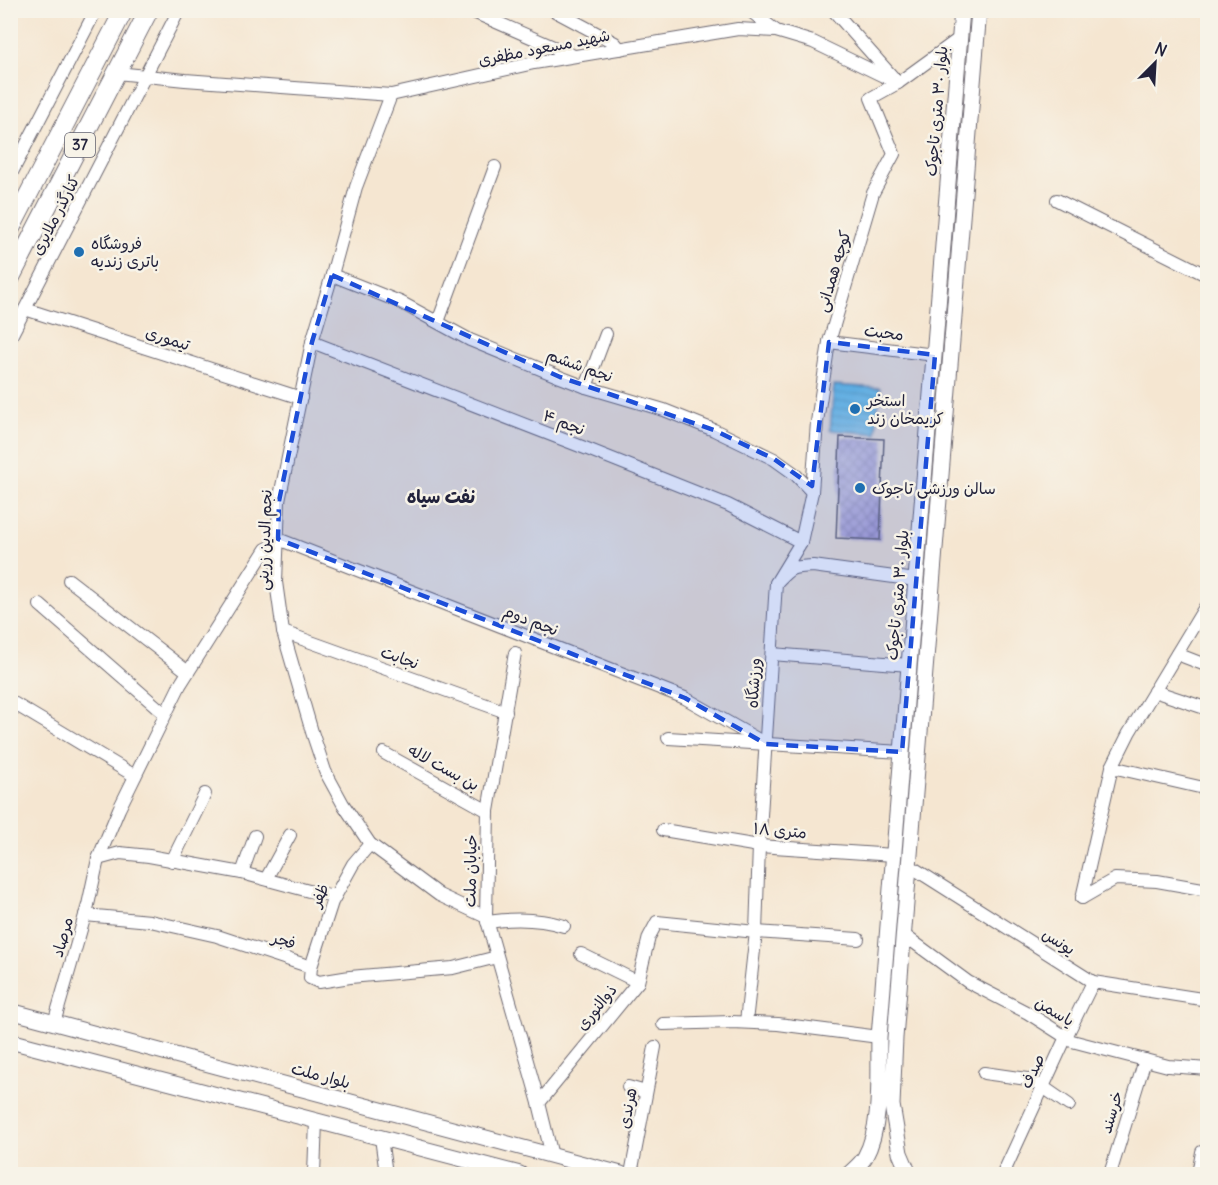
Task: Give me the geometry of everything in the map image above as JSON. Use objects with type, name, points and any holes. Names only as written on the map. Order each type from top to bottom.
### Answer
[{"type":"highway","name":"37","points":[[10,230],[124,10]]},
{"type":"highway","name":"37","points":[[10,279],[149,10]]},
{"type":"main road","name":"بلوار ۳۰ متری تاجوک","points":[[849,1174],[864,1159],[873,1135],[878,1106],[879,1036],[963,10]]},
{"type":"main road","name":"بلوار ۳۰ متری تاجوک","points":[[909,1174],[900,1153],[892,1105],[895,1038],[979,10]]},
{"type":"main road","name":"بلوار ملت","points":[[10,1011],[621,1174]]},
{"type":"main road","points":[[10,1041],[520,1174]]},
{"type":"street","points":[[10,176],[96,10]]},
{"type":"street","name":"کنارگذر ملایری","points":[[10,338],[179,10]]},
{"type":"street","points":[[469,10],[575,56]]},
{"type":"street","points":[[553,10],[615,43],[620,49]]},
{"type":"street","points":[[749,10],[776,31]]},
{"type":"street","points":[[834,10],[898,83],[960,38]]},
{"type":"street","name":"شهید مسعود مظفری","points":[[117,73],[391,95],[534,63],[738,29],[776,31],[813,42],[898,83]]},
{"type":"street","name":"کوچه همدانی","points":[[776,583],[801,542],[812,492],[817,422],[829,342],[873,193],[894,154],[871,98],[898,83]]},
{"type":"street","name":"نجم الدین زرینی","points":[[391,95],[356,187],[312,342],[279,501],[276,582],[283,632],[312,732],[326,771],[343,804],[370,844],[439,896],[486,920]]},
{"type":"street","points":[[438,322],[495,167]]},
{"type":"street","points":[[1056,200],[1208,276]]},
{"type":"street","name":"نجم ششم","points":[[332,275],[400,302],[470,340],[586,387],[664,410],[714,430],[774,459],[795,474],[812,492]]},
{"type":"street","name":"تیموری","points":[[26,309],[301,398]]},
{"type":"street","points":[[586,387],[606,334]]},
{"type":"street","name":"نجم ۴","points":[[312,342],[729,506],[801,542]]},
{"type":"street","name":"محبت","points":[[829,342],[934,356]]},
{"type":"street","name":"مرصاد","points":[[54,1023],[85,915],[98,859],[119,809],[188,672],[266,549],[278,542]]},
{"type":"street","name":"نجم دوم","points":[[278,542],[685,698],[766,744]]},
{"type":"street","points":[[776,583],[788,570],[813,566],[916,580]]},
{"type":"street","points":[[69,580],[188,672]]},
{"type":"street","name":"ورزشگاه","points":[[746,1022],[756,933],[759,846],[776,583]]},
{"type":"street","points":[[40,605],[165,714]]},
{"type":"street","points":[[1204,607],[1112,766],[1082,898],[1115,879],[1157,881],[1208,890]]},
{"type":"street","name":"نجابت","points":[[283,632],[506,712]]},
{"type":"street","name":"خیابان ملت","points":[[515,653],[488,811],[486,920],[552,1156]]},
{"type":"street","points":[[772,654],[909,664]]},
{"type":"street","points":[[1177,654],[1208,666]]},
{"type":"street","points":[[1154,691],[1208,709]]},
{"type":"street","points":[[10,701],[135,776]]},
{"type":"street","points":[[668,738],[902,752]]},
{"type":"street","name":"بن بست لاله","points":[[384,753],[488,811]]},
{"type":"street","points":[[1112,766],[1208,789]]},
{"type":"street","points":[[172,861],[205,794]]},
{"type":"street","name":"۱۸ متری","points":[[663,830],[759,846],[894,855]]},
{"type":"street","points":[[266,879],[290,835]]},
{"type":"street","points":[[242,873],[255,836]]},
{"type":"street","name":"ظفر","points":[[310,967],[332,902],[353,864],[370,844]]},
{"type":"street","points":[[98,859],[120,853],[149,856],[242,873],[335,896]]},
{"type":"street","name":"یونس","points":[[910,866],[1093,982],[1208,1000]]},
{"type":"street","name":"فجر","points":[[85,915],[150,921],[217,936],[310,967],[310,978],[319,982],[453,968],[497,957]]},
{"type":"street","points":[[486,920],[529,918],[564,926]]},
{"type":"street","name":"ذوالنوری","points":[[539,1103],[638,982],[649,937],[657,921],[756,933]]},
{"type":"street","points":[[756,933],[858,939]]},
{"type":"street","name":"یاسمن","points":[[904,935],[968,982],[1028,1013],[1072,1041],[1168,1066],[1208,1069]]},
{"type":"street","points":[[580,954],[638,982]]},
{"type":"street","name":"صدف","points":[[1003,1174],[1093,982]]},
{"type":"street","points":[[663,1024],[746,1022],[879,1036]]},
{"type":"street","name":"هرندی","points":[[631,1174],[655,1047]]},
{"type":"street","name":"خرسند","points":[[1110,1174],[1145,1060]]},
{"type":"street","points":[[984,1073],[1026,1079],[1043,1087],[1069,1105]]},
{"type":"street","points":[[628,1087],[646,1092]]},
{"type":"street","points":[[314,1174],[316,1121]]},
{"type":"street","points":[[381,1138],[386,1174]]},
{"type":"street","points":[[1198,1174],[1202,1152],[1208,1152]]},
{"type":"highlighted area","points":[[332,275],[560,377],[714,430],[774,459],[812,486],[829,342],[935,355],[902,752],[766,744],[685,698],[278,539],[279,501],[312,342]]},
{"type":"water","name":"استخر کریمخان زند","points":[[834,385],[880,388],[876,434],[830,430]]},
{"type":"building","name":"سالن ورزشی تاجوک","points":[[840,437],[884,439],[880,540],[836,538]]},
{"type":"place","name":"فروشگاه باتری زندیه","points":[[79,252]]},
{"type":"place","name":"استخر کریمخان زند","points":[[855,409]]},
{"type":"place","name":"سالن ورزشی تاجوک","points":[[860,488]]},
{"type":"district","name":"نفت سیاه","points":[[441,497]]}]
